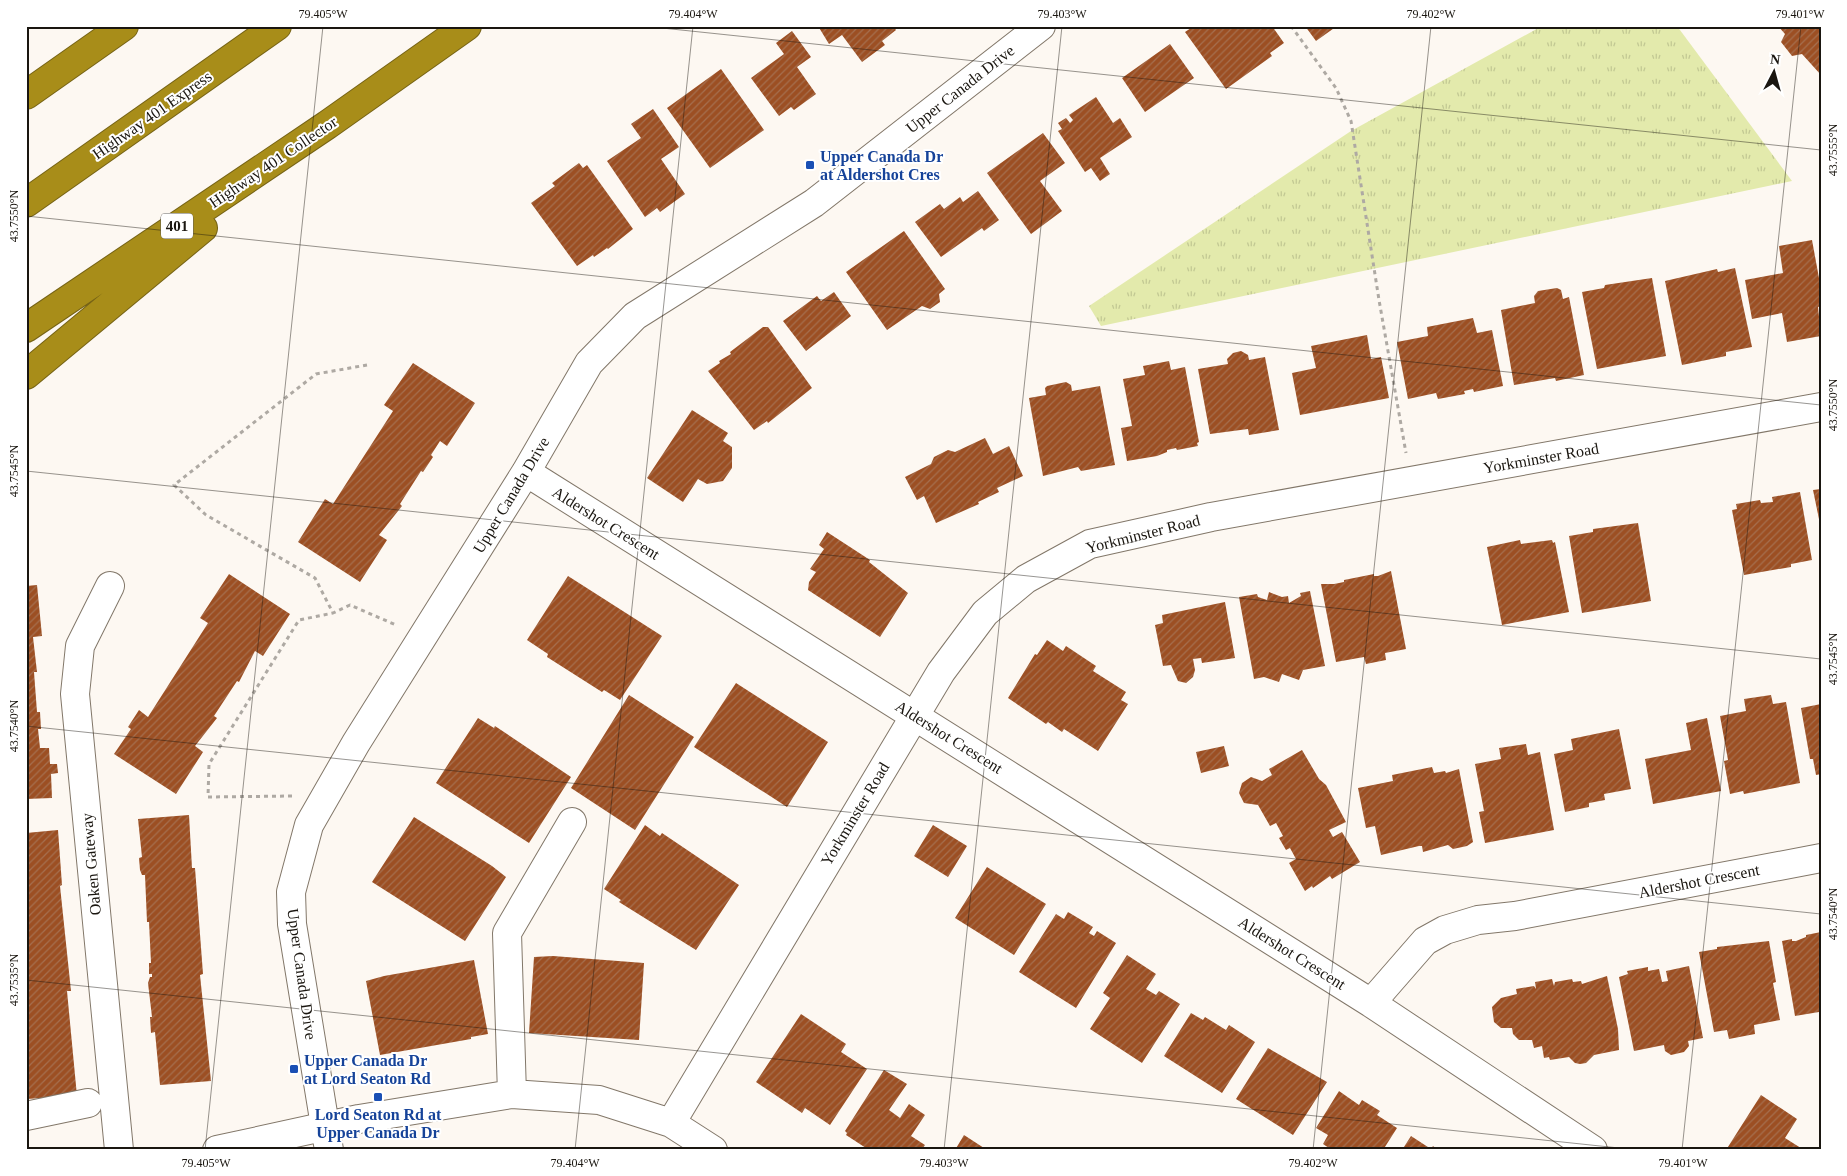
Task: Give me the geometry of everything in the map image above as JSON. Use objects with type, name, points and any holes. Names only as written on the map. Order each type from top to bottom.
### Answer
[{"type":"highway","points":[[26,95],[124,26]]},
{"type":"highway","name":"Highway 401 Express","points":[[26,203],[277,26]]},
{"type":"highway","name":"Highway 401 Collector","points":[[26,328],[327,125],[468,26]]},
{"type":"highway","points":[[26,375],[327,125]]},
{"type":"street","name":"Upper Canada Drive","points":[[328,1138],[292,924],[291,892],[309,825],[356,743],[424,638],[526,472],[589,363],[635,316],[814,203],[1041,26]]},
{"type":"street","name":"Yorkminster Road","points":[[671,1123],[941,672],[985,613],[1026,579],[1090,544],[1210,517],[1821,407]]},
{"type":"street","name":"Aldershot Crescent","points":[[526,472],[1371,1004],[1593,1150]]},
{"type":"street","name":"Oaken Gateway","points":[[110,586],[80,646],[74,694],[119,1150]]},
{"type":"street","points":[[512,1094],[506,934],[572,822]]},
{"type":"street","name":"Aldershot Crescent","points":[[1371,1004],[1425,941],[1445,930],[1478,920],[1525,914],[1821,858]]},
{"type":"street","points":[[217,1150],[328,1138],[358,1119],[512,1094],[600,1100],[671,1123],[713,1150]]},
{"type":"street","points":[[26,1116],[88,1103]]},
{"type":"path","points":[[1291,26],[1336,88],[1351,120],[1379,300],[1411,481]]},
{"type":"path","points":[[334,613],[315,578],[206,515],[174,485],[316,374],[367,364]]},
{"type":"path","points":[[326,795],[208,797],[209,764],[299,620],[334,613],[350,605],[424,638]]},
{"type":"green space","points":[[1542,26],[1677,26],[1792,181],[1101,326],[1089,306],[1351,131]]},
{"type":"building","points":[[818,26],[893,26],[896,30],[882,41],[885,45],[862,62],[842,35],[829,44]]},
{"type":"building","points":[[1194,26],[1272,26],[1284,43],[1270,53],[1272,56],[1226,89],[1185,32]]},
{"type":"building","points":[[1305,26],[1337,26],[1316,41]]},
{"type":"building","points":[[1778,26],[1821,26],[1821,75],[1802,54],[1792,56],[1781,42],[1785,34]]},
{"type":"building","points":[[792,31],[811,57],[797,67],[816,94],[794,110],[791,107],[779,116],[751,78],[784,54],[776,43]]},
{"type":"building","points":[[1170,44],[1194,78],[1145,112],[1122,78]]},
{"type":"building","points":[[721,69],[764,130],[710,168],[667,108]]},
{"type":"building","points":[[1096,97],[1113,123],[1120,118],[1132,137],[1100,158],[1110,174],[1100,181],[1091,168],[1085,172],[1058,131],[1062,129],[1058,123],[1066,118],[1070,123],[1073,120],[1069,115]]},
{"type":"building","points":[[653,109],[679,147],[661,159],[685,194],[660,212],[657,208],[645,217],[607,161],[641,138],[631,124]]},
{"type":"building","points":[[1043,133],[1065,163],[1040,181],[1062,211],[1031,234],[987,173]]},
{"type":"building","points":[[579,163],[583,168],[587,165],[633,229],[608,249],[594,257],[593,255],[577,266],[531,203],[555,186],[552,183]]},
{"type":"building","points":[[978,191],[999,220],[984,231],[982,228],[941,257],[915,222],[940,204],[944,209],[960,197],[963,202]]},
{"type":"building","points":[[904,231],[945,289],[939,294],[940,302],[930,309],[922,306],[887,330],[846,272]]},
{"type":"building","points":[[1812,240],[1821,289],[1821,306],[1818,307],[1821,336],[1787,342],[1782,313],[1752,319],[1745,280],[1783,273],[1779,246]]},
{"type":"building","points":[[1735,268],[1752,347],[1726,352],[1726,356],[1682,365],[1665,281],[1717,269],[1718,272]]},
{"type":"building","points":[[1652,278],[1666,356],[1597,369],[1582,292],[1604,288],[1605,285]]},
{"type":"building","points":[[1557,288],[1561,290],[1563,299],[1569,297],[1584,375],[1556,381],[1555,378],[1514,385],[1501,310],[1535,303],[1534,296],[1538,291]]},
{"type":"building","points":[[834,292],[851,316],[806,351],[783,321],[817,296],[821,301]]},
{"type":"building","points":[[1473,318],[1477,333],[1492,330],[1503,386],[1474,392],[1473,389],[1464,391],[1465,394],[1438,399],[1436,393],[1408,399],[1397,342],[1428,336],[1427,327]]},
{"type":"building","points":[[763,327],[768,327],[812,388],[768,423],[767,421],[754,430],[708,371]]},
{"type":"building","points":[[1367,335],[1371,359],[1381,357],[1389,398],[1300,415],[1292,373],[1316,368],[1311,346]]},
{"type":"building","points":[[1241,351],[1248,355],[1249,360],[1265,357],[1279,430],[1249,435],[1248,429],[1210,434],[1198,369],[1228,364],[1227,359],[1233,353]]},
{"type":"building","points":[[1169,361],[1171,370],[1185,367],[1199,442],[1197,443],[1198,446],[1177,450],[1176,448],[1167,450],[1167,452],[1157,456],[1127,461],[1121,428],[1132,426],[1123,379],[1145,375],[1143,366]]},
{"type":"building","points":[[413,363],[475,403],[447,446],[440,441],[431,455],[433,457],[423,472],[421,471],[400,504],[402,506],[379,535],[387,540],[360,582],[298,542],[325,499],[333,504],[393,411],[384,405]]},
{"type":"building","points":[[1066,382],[1071,385],[1072,391],[1100,386],[1115,465],[1081,471],[1078,467],[1043,476],[1029,398],[1046,395],[1045,388],[1047,386]]},
{"type":"building","points":[[692,410],[728,433],[723,441],[732,447],[732,468],[723,481],[707,484],[698,479],[683,502],[647,478]]},
{"type":"building","points":[[985,438],[993,454],[1009,446],[1023,476],[997,488],[999,492],[978,502],[979,504],[936,523],[924,496],[917,500],[905,477],[931,464],[934,457],[948,450],[955,452]]},
{"type":"building","points":[[1821,489],[1821,524],[1820,524],[1813,490]]},
{"type":"building","points":[[1800,492],[1812,560],[1791,564],[1791,567],[1744,575],[1732,510],[1737,509],[1736,504],[1760,500],[1761,503],[1773,502],[1772,497]]},
{"type":"building","points":[[1638,523],[1651,601],[1582,613],[1569,536],[1593,532],[1593,529]]},
{"type":"building","points":[[827,532],[870,560],[869,562],[908,593],[880,637],[808,590],[809,582],[816,572],[810,569],[824,549],[819,545]]},
{"type":"building","points":[[1520,540],[1521,544],[1552,540],[1553,543],[1555,542],[1569,612],[1502,625],[1487,547]]},
{"type":"building","points":[[1391,571],[1406,649],[1385,653],[1386,660],[1366,664],[1364,657],[1336,662],[1321,584],[1334,584],[1374,574],[1374,576],[1378,576]]},
{"type":"building","points":[[229,574],[290,614],[263,656],[255,651],[239,682],[237,681],[214,716],[217,718],[195,746],[203,752],[176,794],[114,754],[131,729],[128,727],[139,710],[148,717],[208,623],[200,618]]},
{"type":"building","points":[[568,576],[662,636],[620,700],[604,690],[602,692],[547,657],[548,654],[527,640]]},
{"type":"building","points":[[37,585],[42,636],[33,637],[37,672],[34,672],[37,712],[40,712],[41,729],[38,729],[40,748],[49,748],[50,764],[57,764],[58,773],[51,774],[52,798],[26,799],[26,586]]},
{"type":"building","points":[[1310,591],[1325,666],[1303,670],[1299,680],[1282,674],[1279,682],[1264,677],[1254,679],[1239,597],[1257,594],[1258,597],[1267,600],[1269,592],[1282,597],[1288,596],[1289,603],[1301,596],[1300,593]]},
{"type":"building","points":[[1225,602],[1235,658],[1202,663],[1201,658],[1193,659],[1195,670],[1193,677],[1186,683],[1178,681],[1171,665],[1163,666],[1155,625],[1163,623],[1162,615]]},
{"type":"building","points":[[1047,640],[1063,651],[1066,646],[1096,666],[1093,671],[1126,692],[1121,700],[1128,704],[1098,751],[1064,729],[1062,732],[1048,722],[1046,724],[1008,698],[1035,654],[1037,655]]},
{"type":"building","points":[[736,683],[828,742],[787,807],[694,747]]},
{"type":"building","points":[[629,695],[694,737],[635,830],[571,788]]},
{"type":"building","points":[[1771,695],[1773,704],[1786,702],[1800,783],[1744,794],[1743,791],[1730,794],[1724,761],[1728,760],[1720,716],[1746,711],[1744,699]]},
{"type":"building","points":[[1821,704],[1821,774],[1816,775],[1813,759],[1810,759],[1801,708]]},
{"type":"building","points":[[478,718],[494,728],[495,726],[571,777],[529,843],[436,783]]},
{"type":"building","points":[[1707,718],[1721,791],[1653,804],[1645,759],[1691,750],[1686,723]]},
{"type":"building","points":[[1619,729],[1631,789],[1604,794],[1605,800],[1589,803],[1589,807],[1565,812],[1554,754],[1573,750],[1571,739]]},
{"type":"building","points":[[1526,744],[1528,755],[1540,752],[1554,830],[1485,843],[1479,812],[1484,811],[1475,764],[1501,759],[1499,748]]},
{"type":"building","points":[[1224,746],[1229,766],[1201,773],[1196,752]]},
{"type":"building","points":[[1302,750],[1319,779],[1326,785],[1346,822],[1329,830],[1333,837],[1342,832],[1360,862],[1332,879],[1330,876],[1313,888],[1312,886],[1305,891],[1289,863],[1296,859],[1290,848],[1286,850],[1279,838],[1283,836],[1276,823],[1270,826],[1258,805],[1244,803],[1239,793],[1242,783],[1251,777],[1262,781],[1272,775],[1269,769]]},
{"type":"building","points":[[1432,767],[1434,773],[1445,771],[1446,773],[1459,769],[1473,842],[1467,846],[1453,849],[1448,845],[1423,852],[1422,846],[1419,846],[1381,855],[1375,826],[1366,828],[1358,788],[1393,781],[1392,775]]},
{"type":"building","points":[[189,815],[192,868],[195,868],[203,974],[200,975],[211,1081],[160,1085],[155,1032],[151,1033],[150,1017],[152,1017],[148,983],[150,977],[152,977],[152,974],[149,974],[149,963],[151,963],[149,922],[147,922],[145,875],[142,875],[140,870],[139,858],[142,857],[138,819]]},
{"type":"building","points":[[414,817],[492,866],[506,877],[465,941],[372,882]]},
{"type":"building","points":[[645,825],[660,836],[662,833],[739,885],[696,950],[619,902],[621,900],[604,889]]},
{"type":"building","points":[[933,825],[967,846],[948,877],[914,856]]},
{"type":"building","points":[[58,830],[62,885],[60,886],[71,991],[67,991],[77,1096],[26,1099],[26,833]]},
{"type":"building","points":[[987,867],[1046,904],[1014,955],[955,918]]},
{"type":"building","points":[[1068,912],[1093,927],[1089,933],[1094,936],[1097,931],[1116,943],[1076,1008],[1019,972],[1056,914],[1064,919]]},
{"type":"building","points":[[1821,932],[1821,1015],[1819,1012],[1795,1016],[1782,941],[1792,939],[1792,941],[1796,941],[1806,937],[1806,935]]},
{"type":"building","points":[[1769,941],[1776,982],[1773,983],[1780,1020],[1754,1025],[1755,1034],[1729,1039],[1727,1030],[1714,1032],[1699,952],[1717,949],[1717,947]]},
{"type":"building","points":[[1127,955],[1156,974],[1146,989],[1156,995],[1159,991],[1180,1004],[1142,1063],[1090,1029],[1110,998],[1103,993]]},
{"type":"building","points":[[553,956],[644,963],[639,1040],[529,1033],[534,957]]},
{"type":"building","points":[[474,960],[488,1034],[471,1037],[471,1039],[380,1055],[366,981]]},
{"type":"building","points":[[1689,966],[1703,1038],[1688,1041],[1689,1046],[1684,1052],[1671,1055],[1665,1051],[1664,1045],[1634,1051],[1619,977],[1628,974],[1627,971],[1648,967],[1648,971],[1659,969],[1662,982],[1668,981],[1666,971]]},
{"type":"building","points":[[1607,976],[1618,1029],[1619,1050],[1594,1055],[1586,1063],[1580,1064],[1575,1063],[1569,1057],[1550,1060],[1549,1057],[1544,1058],[1542,1046],[1534,1048],[1532,1040],[1519,1040],[1513,1034],[1512,1028],[1501,1028],[1494,1022],[1492,1007],[1501,998],[1517,994],[1516,989],[1534,986],[1536,989],[1535,982],[1552,979],[1554,986],[1555,982],[1572,979],[1573,982],[1581,981],[1582,984]]},
{"type":"building","points":[[1191,1013],[1203,1020],[1205,1017],[1226,1030],[1229,1025],[1255,1042],[1222,1093],[1164,1056]]},
{"type":"building","points":[[801,1014],[846,1044],[841,1052],[867,1069],[830,1125],[805,1108],[802,1113],[756,1082]]},
{"type":"building","points":[[1268,1048],[1327,1082],[1293,1135],[1236,1099]]},
{"type":"building","points":[[884,1070],[907,1084],[889,1110],[900,1118],[909,1104],[925,1115],[911,1136],[925,1145],[922,1150],[869,1150],[846,1135],[845,1131]]},
{"type":"building","points":[[1339,1091],[1359,1105],[1362,1100],[1380,1111],[1377,1115],[1397,1128],[1383,1150],[1332,1150],[1323,1144],[1328,1135],[1316,1128]]},
{"type":"building","points":[[1761,1095],[1797,1119],[1785,1138],[1804,1150],[1726,1150]]},
{"type":"building","points":[[964,1135],[984,1148],[987,1150],[955,1150]]},
{"type":"building","points":[[1411,1136],[1431,1149],[1433,1146],[1438,1150],[1402,1150]]},
{"type":"place","name":"Upper Canada Dr at Aldershot Cres","points":[[810,165]]},
{"type":"place","name":"Upper Canada Dr at Lord Seaton Rd","points":[[294,1069]]},
{"type":"place","name":"Lord Seaton Rd at Upper Canada Dr","points":[[378,1097]]}]
